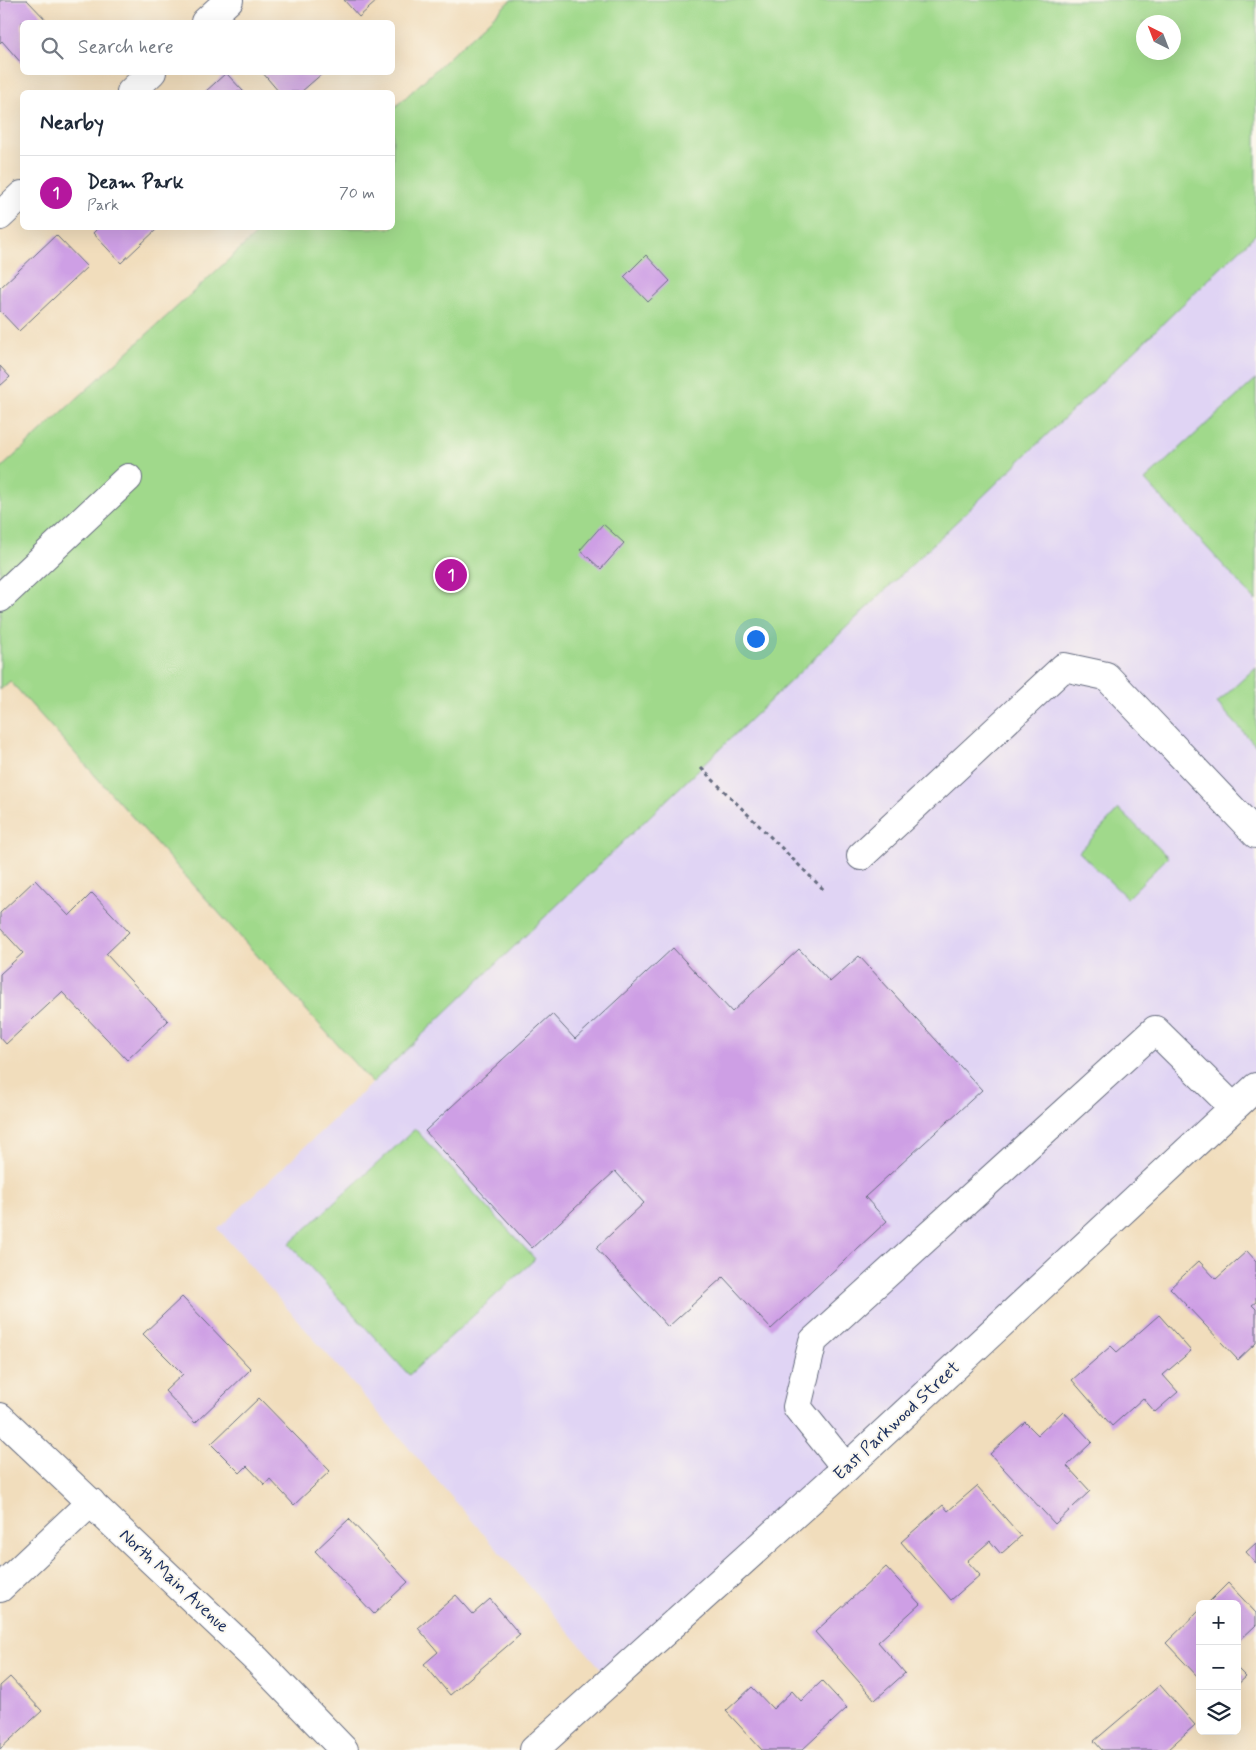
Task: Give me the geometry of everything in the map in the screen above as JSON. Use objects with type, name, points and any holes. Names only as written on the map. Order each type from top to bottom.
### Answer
[{"type":"street","points":[[207,20],[229,0]]},
{"type":"street","points":[[133,90],[149,75]]},
{"type":"street","points":[[0,216],[20,197]]},
{"type":"street","points":[[0,598],[128,478]]},
{"type":"street","points":[[861,856],[1064,667],[1106,676],[1256,834]]},
{"type":"street","points":[[846,1468],[798,1407],[813,1341],[1155,1030],[1233,1108]]},
{"type":"street","name":"East Parkwood Street","points":[[534,1750],[846,1468],[1256,1086]]},
{"type":"street","name":"North Main Avenue","points":[[0,1417],[258,1660],[344,1750]]},
{"type":"street","points":[[0,1588],[90,1502]]},
{"type":"path","points":[[701,768],[824,890]]},
{"type":"shaded area","points":[[1256,234],[1256,1087],[611,1680],[218,1229]]},
{"type":"green space","points":[[511,0],[1256,0],[1256,234],[372,1083],[10,681],[0,690],[0,469],[261,230],[395,230],[395,107]]},
{"type":"green space","points":[[1256,379],[1256,601],[1145,480]]},
{"type":"green space","points":[[1256,667],[1256,746],[1217,703]]},
{"type":"green space","points":[[1119,809],[1168,857],[1127,898],[1079,852]]},
{"type":"green space","points":[[415,1129],[535,1259],[409,1375],[289,1244]]},
{"type":"building","points":[[0,0],[27,0],[46,20],[20,20],[20,62],[2,41],[0,43]]},
{"type":"building","points":[[344,0],[378,0],[359,17]]},
{"type":"building","points":[[224,75],[228,75],[242,90],[207,90]]},
{"type":"building","points":[[265,75],[321,75],[303,90],[277,90]]},
{"type":"building","points":[[96,230],[156,230],[121,263],[93,233]]},
{"type":"building","points":[[56,235],[87,267],[19,331],[0,311],[0,288]]},
{"type":"building","points":[[646,255],[670,281],[648,302],[624,277]]},
{"type":"building","points":[[0,366],[10,377],[0,386]]},
{"type":"building","points":[[603,524],[624,543],[601,569],[580,550]]},
{"type":"building","points":[[35,880],[69,916],[92,893],[129,932],[106,954],[168,1021],[127,1060],[62,992],[6,1044],[0,1037],[0,974],[23,953],[0,928],[0,913]]},
{"type":"building","points":[[673,948],[732,1012],[799,949],[830,982],[859,956],[982,1090],[865,1197],[887,1221],[771,1329],[723,1277],[668,1327],[596,1248],[644,1203],[615,1171],[532,1248],[425,1131],[552,1014],[575,1039]]},
{"type":"building","points":[[1247,1251],[1256,1261],[1256,1302],[1252,1305],[1256,1309],[1256,1343],[1238,1360],[1170,1288],[1199,1261],[1216,1279]]},
{"type":"building","points":[[182,1297],[251,1369],[195,1423],[165,1391],[183,1374],[143,1334]]},
{"type":"building","points":[[1159,1315],[1191,1351],[1163,1375],[1178,1392],[1155,1412],[1143,1398],[1112,1426],[1072,1380],[1111,1346],[1117,1352]]},
{"type":"building","points":[[259,1398],[330,1471],[294,1505],[270,1479],[265,1485],[247,1466],[240,1473],[211,1444]]},
{"type":"building","points":[[1063,1411],[1092,1442],[1067,1466],[1090,1491],[1055,1524],[990,1454],[1025,1422],[1038,1435]]},
{"type":"building","points":[[977,1486],[1021,1536],[1001,1554],[990,1541],[967,1561],[980,1575],[951,1600],[901,1542],[943,1505],[948,1511]]},
{"type":"building","points":[[349,1519],[408,1582],[374,1614],[315,1551]]},
{"type":"building","points":[[1256,1543],[1256,1563],[1246,1552]]},
{"type":"building","points":[[886,1567],[920,1604],[878,1642],[905,1673],[875,1700],[815,1632]]},
{"type":"building","points":[[1228,1583],[1256,1613],[1256,1625],[1241,1639],[1241,1600],[1211,1600]]},
{"type":"building","points":[[456,1595],[473,1614],[490,1599],[520,1635],[450,1695],[424,1664],[438,1652],[418,1628]]},
{"type":"building","points":[[1196,1614],[1196,1675],[1166,1643]]},
{"type":"building","points":[[1241,1672],[1246,1677],[1241,1681]]},
{"type":"building","points":[[10,1677],[42,1711],[0,1749],[0,1686]]},
{"type":"building","points":[[822,1681],[847,1708],[802,1750],[762,1750],[726,1711],[752,1687],[773,1709],[792,1691],[801,1701]]},
{"type":"building","points":[[1160,1685],[1195,1725],[1167,1750],[1102,1750],[1094,1741]]},
{"type":"place","name":"Deam Park","points":[[451,575]]}]
